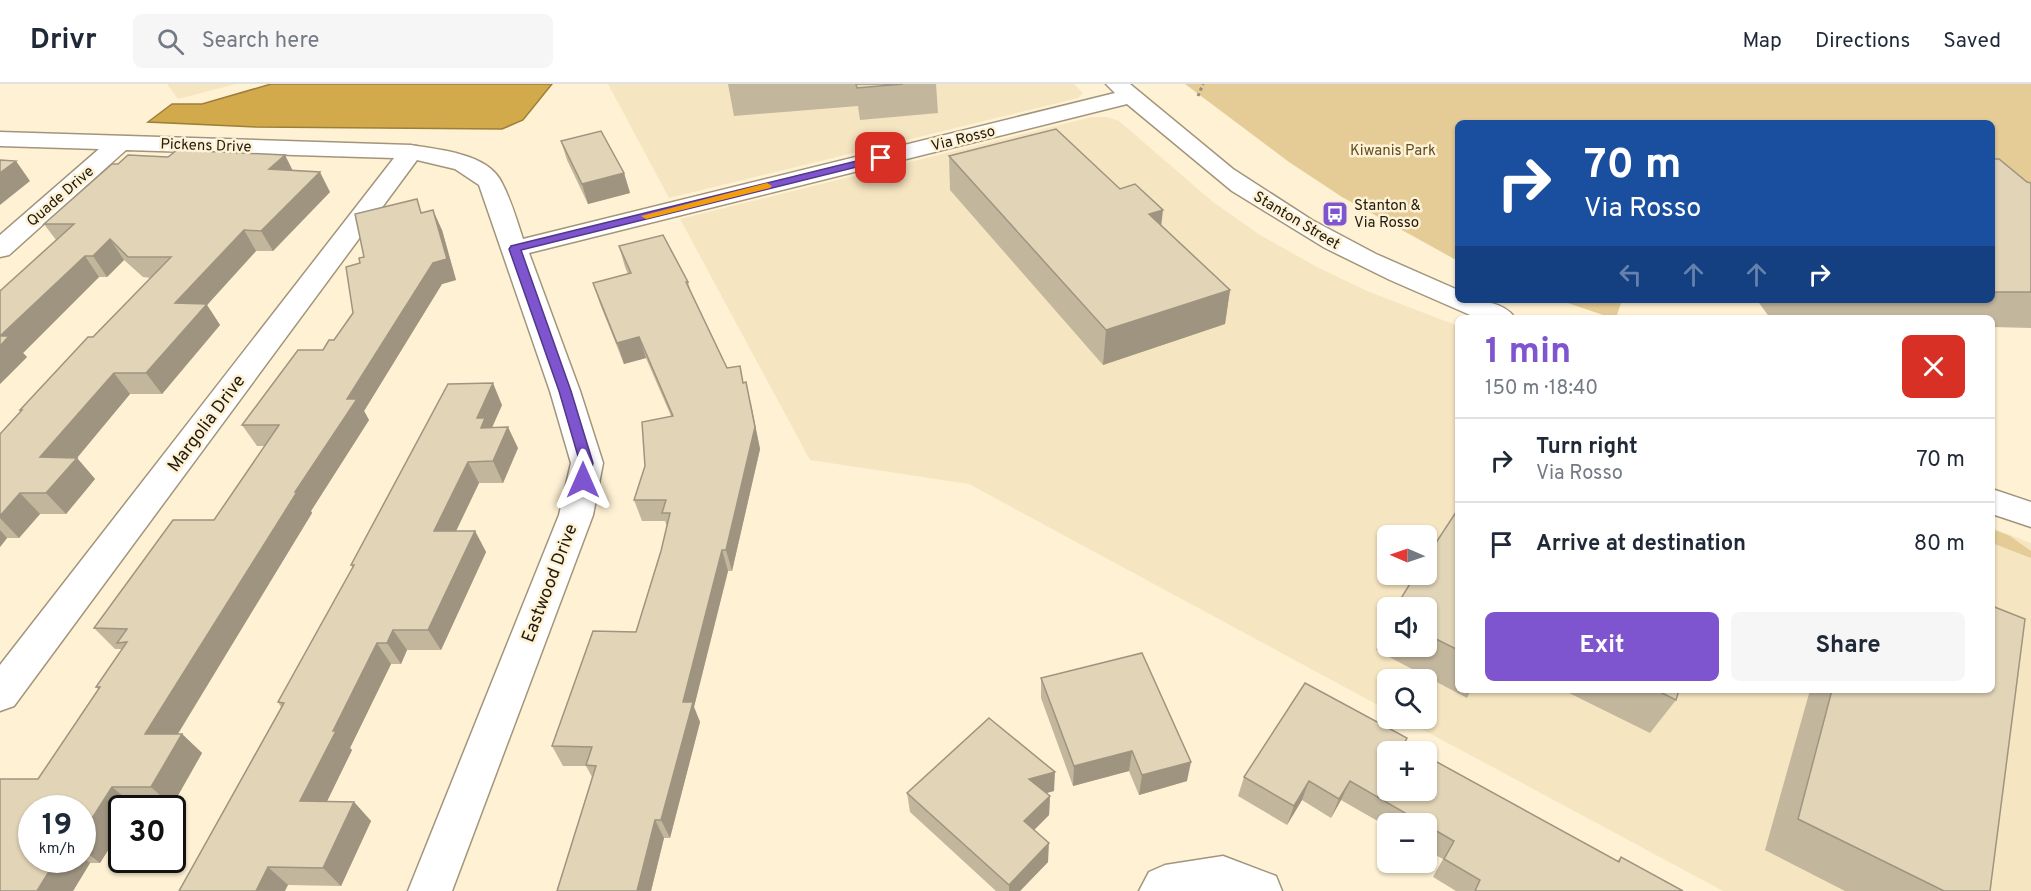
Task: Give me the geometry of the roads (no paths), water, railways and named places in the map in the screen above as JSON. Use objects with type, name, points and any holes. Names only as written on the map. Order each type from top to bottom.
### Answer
[{"type":"street","name":"Via Rosso","points":[[515,249],[1124,90]]},
{"type":"street","name":"Stanton Street","points":[[1124,90],[1238,184],[1302,226],[1414,282],[1455,299]]},
{"type":"street","name":"Pickens Drive","points":[[0,139],[411,152]]},
{"type":"street","name":"Quade Drive","points":[[0,249],[121,142]]},
{"type":"street","name":"Eastwood Drive","points":[[411,152],[460,161],[483,174],[490,182],[565,391],[587,463],[576,515],[430,891]]},
{"type":"street","name":"Margolia Drive","points":[[0,694],[411,152]]},
{"type":"street","name":"Stanton Street","points":[[1465,303],[1494,315]]},
{"type":"street","points":[[1995,502],[2031,515]]},
{"type":"street","points":[[1161,891],[1165,887],[1223,877],[1260,891]]},
{"type":"place","name":"Stanton & Via Rosso","points":[[1335,214]]},
{"type":"park label","name":"Kiwanis Park","points":[[1393,150]]}]
